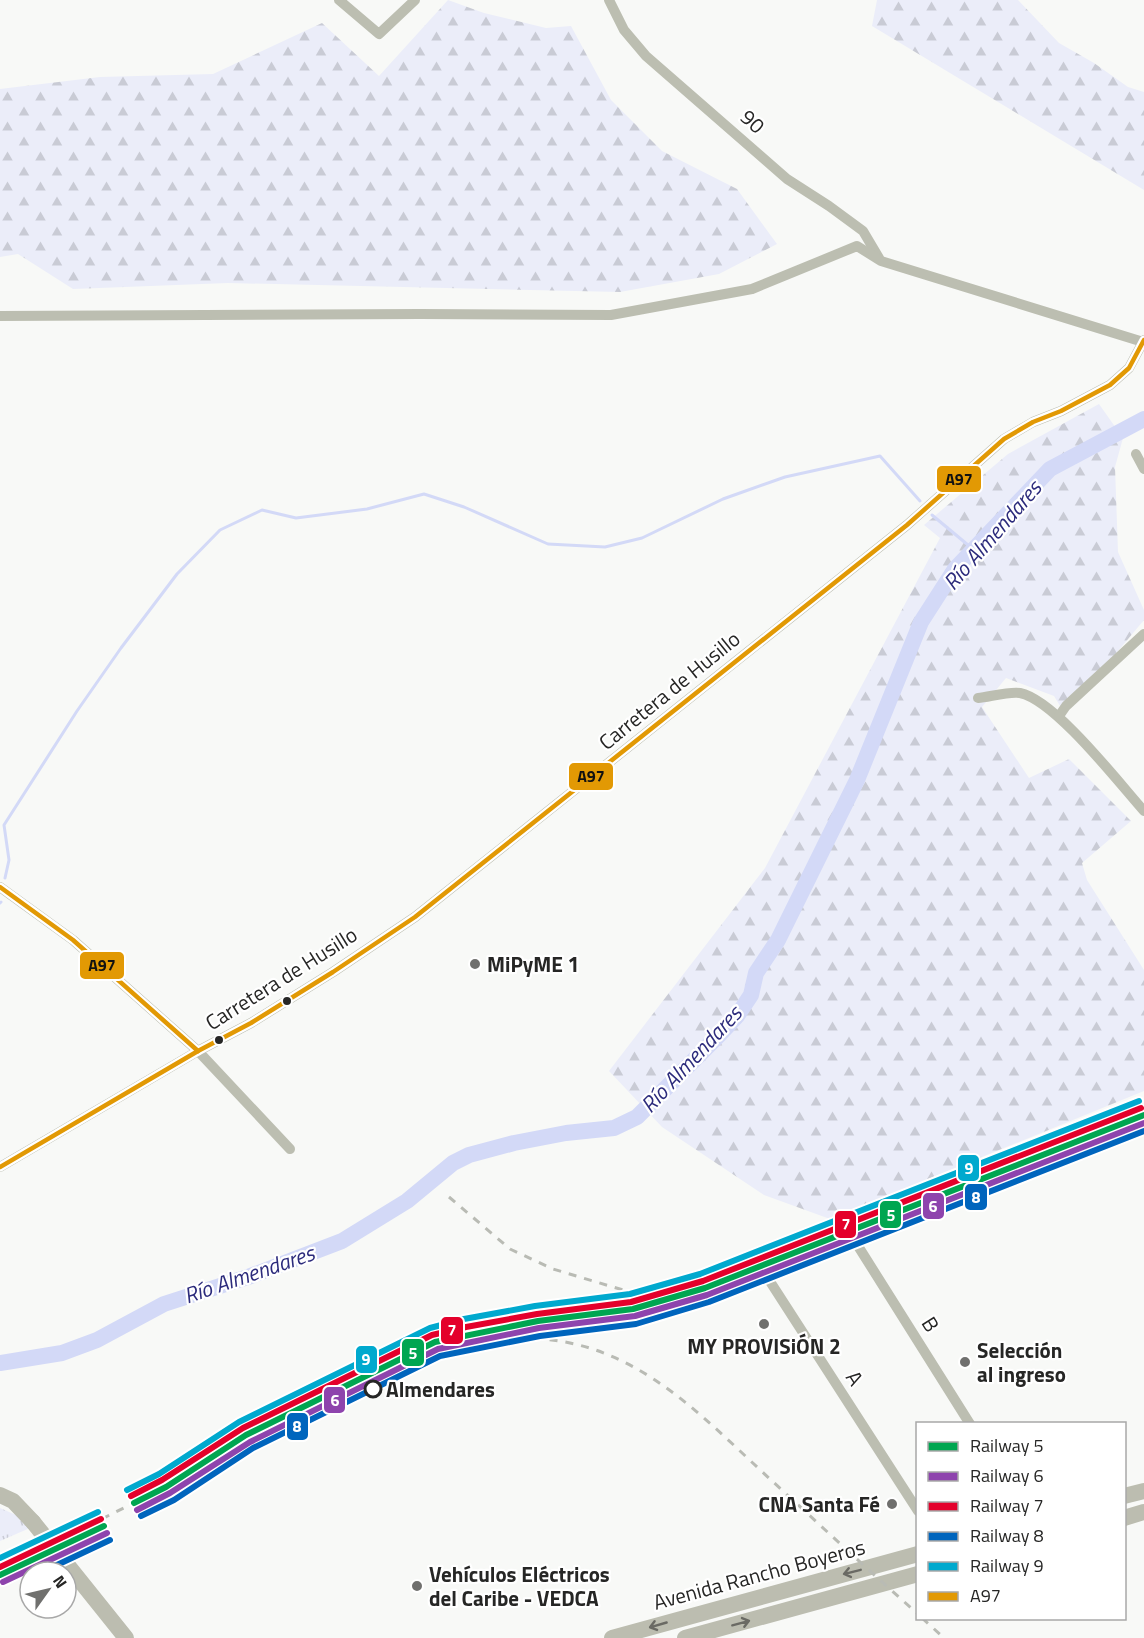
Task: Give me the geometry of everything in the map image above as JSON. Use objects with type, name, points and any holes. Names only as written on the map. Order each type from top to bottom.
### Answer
[{"type":"highway","points":[[1126,1496],[1144,1491]]},
{"type":"highway","points":[[0,1495],[13,1502],[33,1522],[126,1638]]},
{"type":"highway","points":[[0,1500],[33,1522]]},
{"type":"highway","points":[[1126,1518],[1144,1512]]},
{"type":"highway","name":"Avenida Rancho Boyeros","points":[[612,1638],[916,1555]]},
{"type":"highway","name":"Avenida Rancho Boyeros","points":[[685,1638],[916,1575]]},
{"type":"street","points":[[339,0],[379,34],[415,0]]},
{"type":"street","name":"90","points":[[609,0],[624,30],[646,56],[788,179],[863,231],[881,261]]},
{"type":"street","points":[[0,316],[611,315],[752,289],[857,246],[881,261],[1144,341]]},
{"type":"street","name":"Carretera de Husillo","points":[[0,1167],[198,1051],[251,1023],[415,917],[906,525],[1004,439],[1033,422],[1061,411],[1110,385],[1129,368],[1144,341]]},
{"type":"street","points":[[1136,454],[1144,469]]},
{"type":"street","points":[[1059,716],[1066,706],[1144,634]]},
{"type":"street","points":[[978,698],[1019,693],[1034,699],[1059,716],[1144,811]]},
{"type":"street","points":[[0,887],[73,940],[198,1051],[290,1149]]},
{"type":"street","name":"B","points":[[858,1246],[969,1422]]},
{"type":"street","name":"A","points":[[760,1266],[916,1508]]},
{"type":"green space","points":[[448,0],[484,13],[546,28],[571,26],[611,100],[662,151],[737,189],[777,244],[719,274],[620,292],[228,283],[73,289],[18,254],[0,257],[0,89],[100,77],[213,74],[322,23],[379,76]]},
{"type":"green space","points":[[877,0],[1018,0],[1059,43],[1094,63],[1128,87],[1144,92],[1144,190],[872,26]]},
{"type":"green space","points":[[1099,404],[1123,438],[1115,467],[1118,552],[1144,610],[1144,620],[1065,714],[1054,696],[1006,678],[982,707],[1029,778],[1069,759],[1131,821],[1082,863],[1087,880],[1144,970],[1144,1091],[830,1219],[764,1195],[662,1127],[609,1071],[765,868],[940,538],[924,525],[1008,454]]},
{"type":"green space","points":[[0,1508],[16,1515],[30,1528],[0,1541]]},
{"type":"waterway","name":"Río Almendares","points":[[0,1363],[62,1353],[97,1340],[164,1304],[248,1277],[342,1241],[407,1201],[453,1163],[469,1155],[566,1133],[614,1128],[637,1117],[737,1016],[751,995],[756,973],[778,940],[857,780],[921,622],[955,569],[1050,469],[1144,419]]},
{"type":"waterway","points":[[5,878],[9,860],[4,825],[77,711],[177,574],[220,530],[262,510],[296,518],[367,509],[424,494],[464,507],[548,544],[605,547],[642,538],[723,499],[785,477],[880,456],[920,501]]},
{"type":"waterway","points":[[932,515],[974,550]]},
{"type":"railway","points":[[449,1197],[510,1249],[553,1269],[623,1290]]},
{"type":"railway","points":[[166,1487],[435,1355],[502,1340],[553,1340],[600,1351],[653,1379],[678,1397],[702,1416],[916,1612]]},
{"type":"railway","points":[[0,1565],[59,1540],[134,1503]]},
{"type":"railway","points":[[924,1620],[944,1638]]},
{"type":"rail line","name":"9","points":[[127,1490],[159,1474],[239,1422],[430,1328],[464,1319],[535,1306],[630,1294],[700,1274],[1139,1101]]},
{"type":"rail line","name":"7","points":[[131,1496],[162,1480],[243,1428],[432,1335],[537,1314],[631,1302],[703,1281],[1141,1108]]},
{"type":"rail line","name":"5","points":[[134,1503],[166,1487],[246,1435],[435,1342],[538,1321],[633,1309],[705,1288],[1144,1115]]},
{"type":"rail line","name":"6","points":[[137,1510],[170,1493],[250,1442],[438,1349],[539,1328],[635,1316],[707,1295],[1144,1123]]},
{"type":"rail line","name":"8","points":[[141,1516],[174,1500],[253,1448],[440,1356],[540,1336],[636,1324],[709,1302],[1144,1131]]},
{"type":"rail line","name":"9","points":[[0,1558],[98,1512]]},
{"type":"rail line","name":"7","points":[[0,1567],[101,1519]]},
{"type":"rail line","name":"5","points":[[0,1575],[104,1526]]},
{"type":"rail line","name":"6","points":[[3,1582],[107,1533]]},
{"type":"rail line","name":"8","points":[[68,1560],[110,1540]]},
{"type":"transit line","name":"A97","points":[[0,1167],[198,1051],[251,1023],[415,917],[907,525],[1004,439],[1033,422],[1061,411],[1110,385],[1129,368],[1144,340]]},
{"type":"transit line","name":"A97","points":[[0,887],[73,940],[198,1051]]},
{"type":"place","name":"MiPyME 1","points":[[475,964]]},
{"type":"place","name":"MY PROVISiÓN 2","points":[[764,1324]]},
{"type":"place","name":"Selección al ingreso","points":[[965,1362]]},
{"type":"place","name":"Almendares","points":[[373,1389]]},
{"type":"place","name":"CNA Santa Fé","points":[[892,1504]]},
{"type":"place","name":"Vehículos Eléctricos del Caribe - VEDCA","points":[[417,1586]]}]
